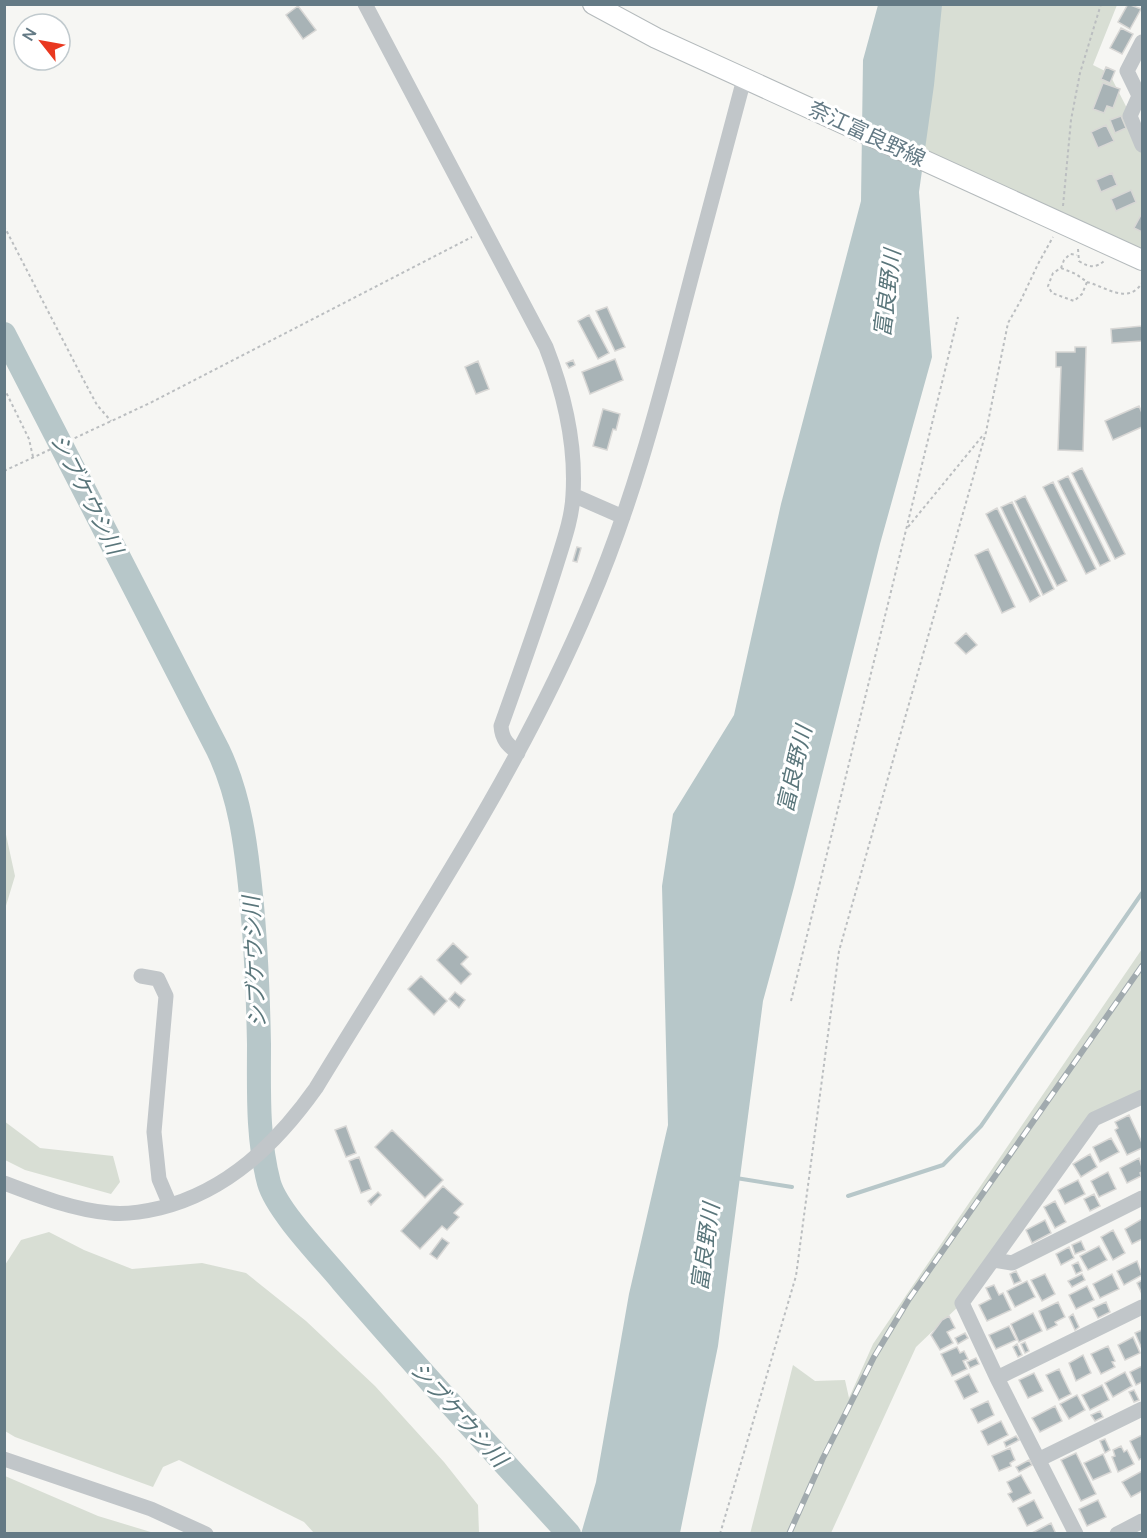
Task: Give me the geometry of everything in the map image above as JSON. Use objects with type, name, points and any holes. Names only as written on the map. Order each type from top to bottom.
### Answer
[{"type":"main road","name":"奈江富良野線","points":[[594,4],[656,38],[1143,260]]},
{"type":"street","points":[[365,4],[546,347],[556,373],[571,446],[573,495],[570,518],[501,726],[502,736],[507,745],[518,753]]},
{"type":"street","points":[[1143,42],[1127,71],[1141,99],[1130,116],[1143,145]]},
{"type":"street","points":[[4,1183],[50,1200],[97,1212],[130,1214],[170,1205],[224,1181],[258,1155],[281,1134],[322,1078],[518,753],[590,604],[648,442],[744,79]]},
{"type":"street","points":[[573,495],[623,517]]},
{"type":"street","points":[[141,976],[158,979],[166,996],[154,1132],[159,1179],[170,1205]]},
{"type":"street","points":[[1076,1533],[997,1378],[962,1303],[1094,1119],[1143,1097]]},
{"type":"street","points":[[994,1260],[1012,1263],[1143,1198]]},
{"type":"street","points":[[997,1378],[1143,1307]]},
{"type":"street","points":[[1040,1459],[1143,1408]]},
{"type":"street","points":[[4,1459],[151,1509],[206,1533]]},
{"type":"street","points":[[1117,1533],[1143,1521]]},
{"type":"path","points":[[720,1533],[796,1276],[839,951],[986,432],[1008,322],[1060,223],[1071,120],[1080,73],[1101,4]]},
{"type":"path","points":[[4,226],[81,377],[97,405],[111,421]]},
{"type":"path","points":[[4,471],[105,424],[485,231]]},
{"type":"path","points":[[1078,246],[1079,261],[1085,265],[1093,267],[1100,265],[1106,259]]},
{"type":"path","points":[[1077,255],[1070,254],[1064,260],[1061,268],[1053,273],[1048,286],[1052,293],[1074,301],[1082,294],[1087,282]]},
{"type":"path","points":[[1061,268],[1115,293],[1129,294],[1139,289],[1143,283]]},
{"type":"path","points":[[791,1001],[958,317]]},
{"type":"path","points":[[4,388],[29,439],[33,457]]},
{"type":"path","points":[[907,528],[986,432]]},
{"type":"shaded area","points":[[937,5],[1117,5],[1093,65],[1109,73],[1135,124],[1142,128],[1142,250],[913,144]]},
{"type":"shaded area","points":[[5,830],[15,876],[4,909]]},
{"type":"shaded area","points":[[1142,949],[1142,1097],[1094,1119],[962,1303],[916,1347],[831,1533],[750,1534],[793,1365],[815,1381],[845,1380],[849,1398],[873,1344]]},
{"type":"shaded area","points":[[4,1121],[40,1148],[113,1156],[120,1182],[111,1194],[25,1170],[5,1160]]},
{"type":"shaded area","points":[[49,1232],[84,1250],[132,1269],[202,1263],[246,1273],[306,1321],[375,1386],[444,1462],[478,1505],[479,1533],[314,1533],[304,1522],[179,1460],[163,1467],[153,1487],[15,1437],[5,1431],[5,1265],[21,1240]]},
{"type":"shaded area","points":[[5,1476],[98,1516],[154,1533],[5,1533]]},
{"type":"water","name":"富良野川","points":[[878,5],[942,5],[934,85],[919,192],[932,357],[880,544],[763,1001],[718,1346],[680,1533],[581,1534],[596,1482],[629,1294],[668,1125],[662,886],[673,814],[734,715],[781,504],[861,201],[863,60]]},
{"type":"building","points":[[1128,4],[1141,9],[1130,29],[1118,22]]},
{"type":"building","points":[[298,6],[316,30],[303,39],[286,15]]},
{"type":"building","points":[[1121,28],[1133,34],[1122,54],[1110,48]]},
{"type":"building","points":[[1106,67],[1115,71],[1110,83],[1101,79]]},
{"type":"building","points":[[1103,83],[1120,89],[1113,108],[1107,106],[1104,113],[1093,109]]},
{"type":"building","points":[[1121,116],[1126,128],[1115,133],[1110,120]]},
{"type":"building","points":[[1106,125],[1114,141],[1098,148],[1091,132]]},
{"type":"building","points":[[1112,173],[1117,185],[1101,192],[1096,180]]},
{"type":"building","points":[[1131,190],[1136,202],[1116,211],[1111,199]]},
{"type":"building","points":[[1142,213],[1142,232],[1134,228]]},
{"type":"building","points":[[607,307],[625,347],[615,351],[596,311]]},
{"type":"building","points":[[589,315],[609,353],[598,359],[578,321]]},
{"type":"building","points":[[1142,326],[1142,341],[1112,343],[1111,329]]},
{"type":"building","points":[[1075,347],[1086,347],[1083,451],[1058,450],[1061,367],[1056,367],[1056,352],[1075,352]]},
{"type":"building","points":[[615,359],[623,380],[590,394],[582,372]]},
{"type":"building","points":[[573,360],[575,365],[569,368],[566,363]]},
{"type":"building","points":[[478,361],[489,389],[476,394],[465,367]]},
{"type":"building","points":[[1139,406],[1142,413],[1142,427],[1113,440],[1105,421]]},
{"type":"building","points":[[603,409],[620,414],[607,450],[593,446]]},
{"type":"building","points":[[1082,468],[1125,554],[1115,559],[1072,473]]},
{"type":"building","points":[[1068,476],[1110,561],[1100,566],[1058,481]]},
{"type":"building","points":[[1053,482],[1096,569],[1086,574],[1043,487]]},
{"type":"building","points":[[1025,496],[1067,581],[1057,586],[1015,501]]},
{"type":"building","points":[[1012,502],[1054,589],[1043,595],[1001,507]]},
{"type":"building","points":[[997,508],[1040,596],[1030,602],[986,514]]},
{"type":"building","points":[[577,547],[581,548],[577,562],[573,561]]},
{"type":"building","points":[[988,549],[1015,607],[1002,613],[975,555]]},
{"type":"building","points":[[966,633],[977,645],[966,654],[955,643]]},
{"type":"building","points":[[453,943],[468,957],[461,964],[471,974],[461,984],[437,960]]},
{"type":"building","points":[[421,976],[447,1001],[434,1015],[408,989]]},
{"type":"building","points":[[455,992],[465,1000],[459,1008],[449,999]]},
{"type":"building","points":[[1129,1115],[1142,1143],[1142,1148],[1127,1155],[1115,1130],[1118,1128],[1115,1122]]},
{"type":"building","points":[[346,1126],[356,1153],[346,1157],[335,1130]]},
{"type":"building","points":[[392,1130],[443,1180],[425,1198],[375,1147]]},
{"type":"building","points":[[1111,1138],[1119,1152],[1100,1162],[1093,1147]]},
{"type":"building","points":[[1090,1154],[1097,1167],[1081,1177],[1073,1164]]},
{"type":"building","points":[[359,1157],[371,1189],[361,1193],[349,1161]]},
{"type":"building","points":[[1139,1158],[1142,1167],[1141,1176],[1127,1183],[1120,1168]]},
{"type":"building","points":[[1108,1172],[1116,1189],[1099,1197],[1091,1181]]},
{"type":"building","points":[[1078,1180],[1085,1194],[1065,1204],[1058,1190]]},
{"type":"building","points":[[443,1186],[463,1204],[454,1213],[459,1217],[447,1230],[442,1226],[420,1249],[401,1231]]},
{"type":"building","points":[[378,1192],[381,1195],[371,1205],[368,1201]]},
{"type":"building","points":[[1094,1194],[1100,1206],[1090,1211],[1084,1199]]},
{"type":"building","points":[[1055,1201],[1066,1222],[1055,1228],[1044,1207]]},
{"type":"building","points":[[1142,1219],[1142,1239],[1132,1244],[1125,1229]]},
{"type":"building","points":[[1045,1220],[1051,1233],[1032,1243],[1026,1230]]},
{"type":"building","points":[[1113,1230],[1125,1253],[1113,1260],[1101,1237]]},
{"type":"building","points":[[442,1238],[449,1243],[437,1259],[430,1254]]},
{"type":"building","points":[[1081,1241],[1085,1250],[1075,1254],[1072,1245]]},
{"type":"building","points":[[1099,1246],[1107,1260],[1088,1270],[1080,1256]]},
{"type":"building","points":[[1069,1247],[1074,1258],[1061,1265],[1056,1254]]},
{"type":"building","points":[[1137,1261],[1142,1275],[1124,1285],[1117,1271]]},
{"type":"building","points":[[1078,1262],[1082,1271],[1076,1274],[1072,1265]]},
{"type":"building","points":[[1016,1271],[1021,1281],[1014,1284],[1010,1274]]},
{"type":"building","points":[[1045,1274],[1055,1294],[1042,1301],[1031,1280]]},
{"type":"building","points":[[1082,1274],[1085,1280],[1072,1287],[1068,1281]]},
{"type":"building","points":[[1112,1274],[1119,1289],[1100,1298],[1093,1284]]},
{"type":"building","points":[[1142,1280],[1142,1294],[1137,1283]]},
{"type":"building","points":[[1027,1281],[1035,1297],[1015,1307],[1007,1291]]},
{"type":"building","points":[[994,1285],[999,1295],[1003,1293],[1011,1310],[987,1321],[979,1305],[991,1299],[986,1288]]},
{"type":"building","points":[[1087,1286],[1094,1300],[1076,1309],[1069,1295]]},
{"type":"building","points":[[1058,1302],[1065,1317],[1055,1322],[1057,1325],[1047,1330],[1039,1311]]},
{"type":"building","points":[[1106,1302],[1110,1312],[1098,1318],[1093,1308]]},
{"type":"building","points":[[1033,1313],[1042,1331],[1019,1342],[1011,1324]]},
{"type":"building","points":[[1073,1314],[1079,1327],[1075,1330],[1069,1317]]},
{"type":"building","points":[[949,1316],[955,1328],[947,1332],[953,1343],[940,1350],[931,1335],[942,1320]]},
{"type":"building","points":[[1009,1326],[1016,1340],[996,1349],[989,1335]]},
{"type":"building","points":[[1142,1330],[1142,1349],[1135,1333]]},
{"type":"building","points":[[965,1333],[968,1338],[958,1344],[955,1338]]},
{"type":"building","points":[[1133,1337],[1140,1353],[1125,1360],[1118,1345]]},
{"type":"building","points":[[1025,1342],[1029,1351],[1025,1353],[1021,1344]]},
{"type":"building","points":[[1017,1344],[1022,1355],[1018,1357],[1013,1347]]},
{"type":"building","points":[[1108,1346],[1115,1361],[1112,1362],[1115,1367],[1101,1374],[1091,1354]]},
{"type":"building","points":[[957,1347],[960,1353],[964,1351],[968,1359],[963,1361],[967,1369],[952,1376],[941,1354]]},
{"type":"building","points":[[1083,1355],[1091,1373],[1076,1381],[1069,1363]]},
{"type":"building","points":[[976,1358],[979,1364],[970,1368],[967,1362]]},
{"type":"building","points":[[1142,1366],[1142,1382],[1136,1385],[1130,1372]]},
{"type":"building","points":[[1059,1369],[1071,1394],[1059,1400],[1046,1375]]},
{"type":"building","points":[[1125,1372],[1132,1386],[1113,1397],[1105,1383]]},
{"type":"building","points":[[1034,1373],[1043,1391],[1028,1398],[1019,1380]]},
{"type":"building","points":[[969,1374],[978,1392],[964,1399],[955,1381]]},
{"type":"building","points":[[1102,1385],[1109,1400],[1090,1410],[1082,1395]]},
{"type":"building","points":[[1134,1390],[1139,1400],[1134,1402],[1129,1392]]},
{"type":"building","points":[[1077,1395],[1085,1410],[1069,1419],[1060,1404]]},
{"type":"building","points":[[988,1401],[994,1415],[978,1423],[971,1409]]},
{"type":"building","points":[[1055,1406],[1062,1421],[1040,1432],[1032,1418]]},
{"type":"building","points":[[1100,1411],[1103,1417],[1095,1421],[1091,1415]]},
{"type":"building","points":[[1001,1421],[1008,1435],[988,1445],[981,1431]]},
{"type":"building","points":[[1142,1435],[1142,1458],[1139,1460],[1130,1441]]},
{"type":"building","points":[[1016,1436],[1019,1440],[1006,1447],[1004,1442]]},
{"type":"building","points":[[1105,1439],[1110,1450],[1105,1453],[1100,1441]]},
{"type":"building","points":[[1121,1446],[1124,1452],[1127,1450],[1134,1464],[1118,1472],[1112,1457],[1115,1456],[1113,1450]]},
{"type":"building","points":[[1010,1448],[1015,1460],[1010,1463],[1011,1466],[999,1471],[992,1456]]},
{"type":"building","points":[[1076,1453],[1096,1494],[1081,1501],[1061,1460]]},
{"type":"building","points":[[1103,1454],[1111,1472],[1093,1480],[1084,1463]]},
{"type":"building","points":[[1029,1460],[1032,1465],[1019,1472],[1016,1467]]},
{"type":"building","points":[[1142,1471],[1142,1491],[1131,1497],[1122,1482]]},
{"type":"building","points":[[1021,1475],[1031,1493],[1013,1502],[1008,1494],[1012,1492],[1007,1482]]},
{"type":"building","points":[[1034,1500],[1043,1518],[1027,1526],[1018,1508]]},
{"type":"building","points":[[1098,1500],[1106,1517],[1087,1526],[1079,1509]]},
{"type":"building","points":[[1051,1523],[1056,1534],[1032,1534],[1032,1533]]},
{"type":"waterway","name":"シブケウシ川","points":[[4,334],[218,750],[232,785],[244,839],[251,895],[257,988],[262,1149],[269,1183],[274,1194],[301,1234],[454,1408],[569,1534]]},
{"type":"waterway","points":[[848,1196],[943,1165],[981,1126],[1142,893]]},
{"type":"waterway","points":[[736,1178],[792,1187]]},
{"type":"railway","points":[[789,1534],[823,1458],[874,1357],[909,1299],[1142,966]]}]
